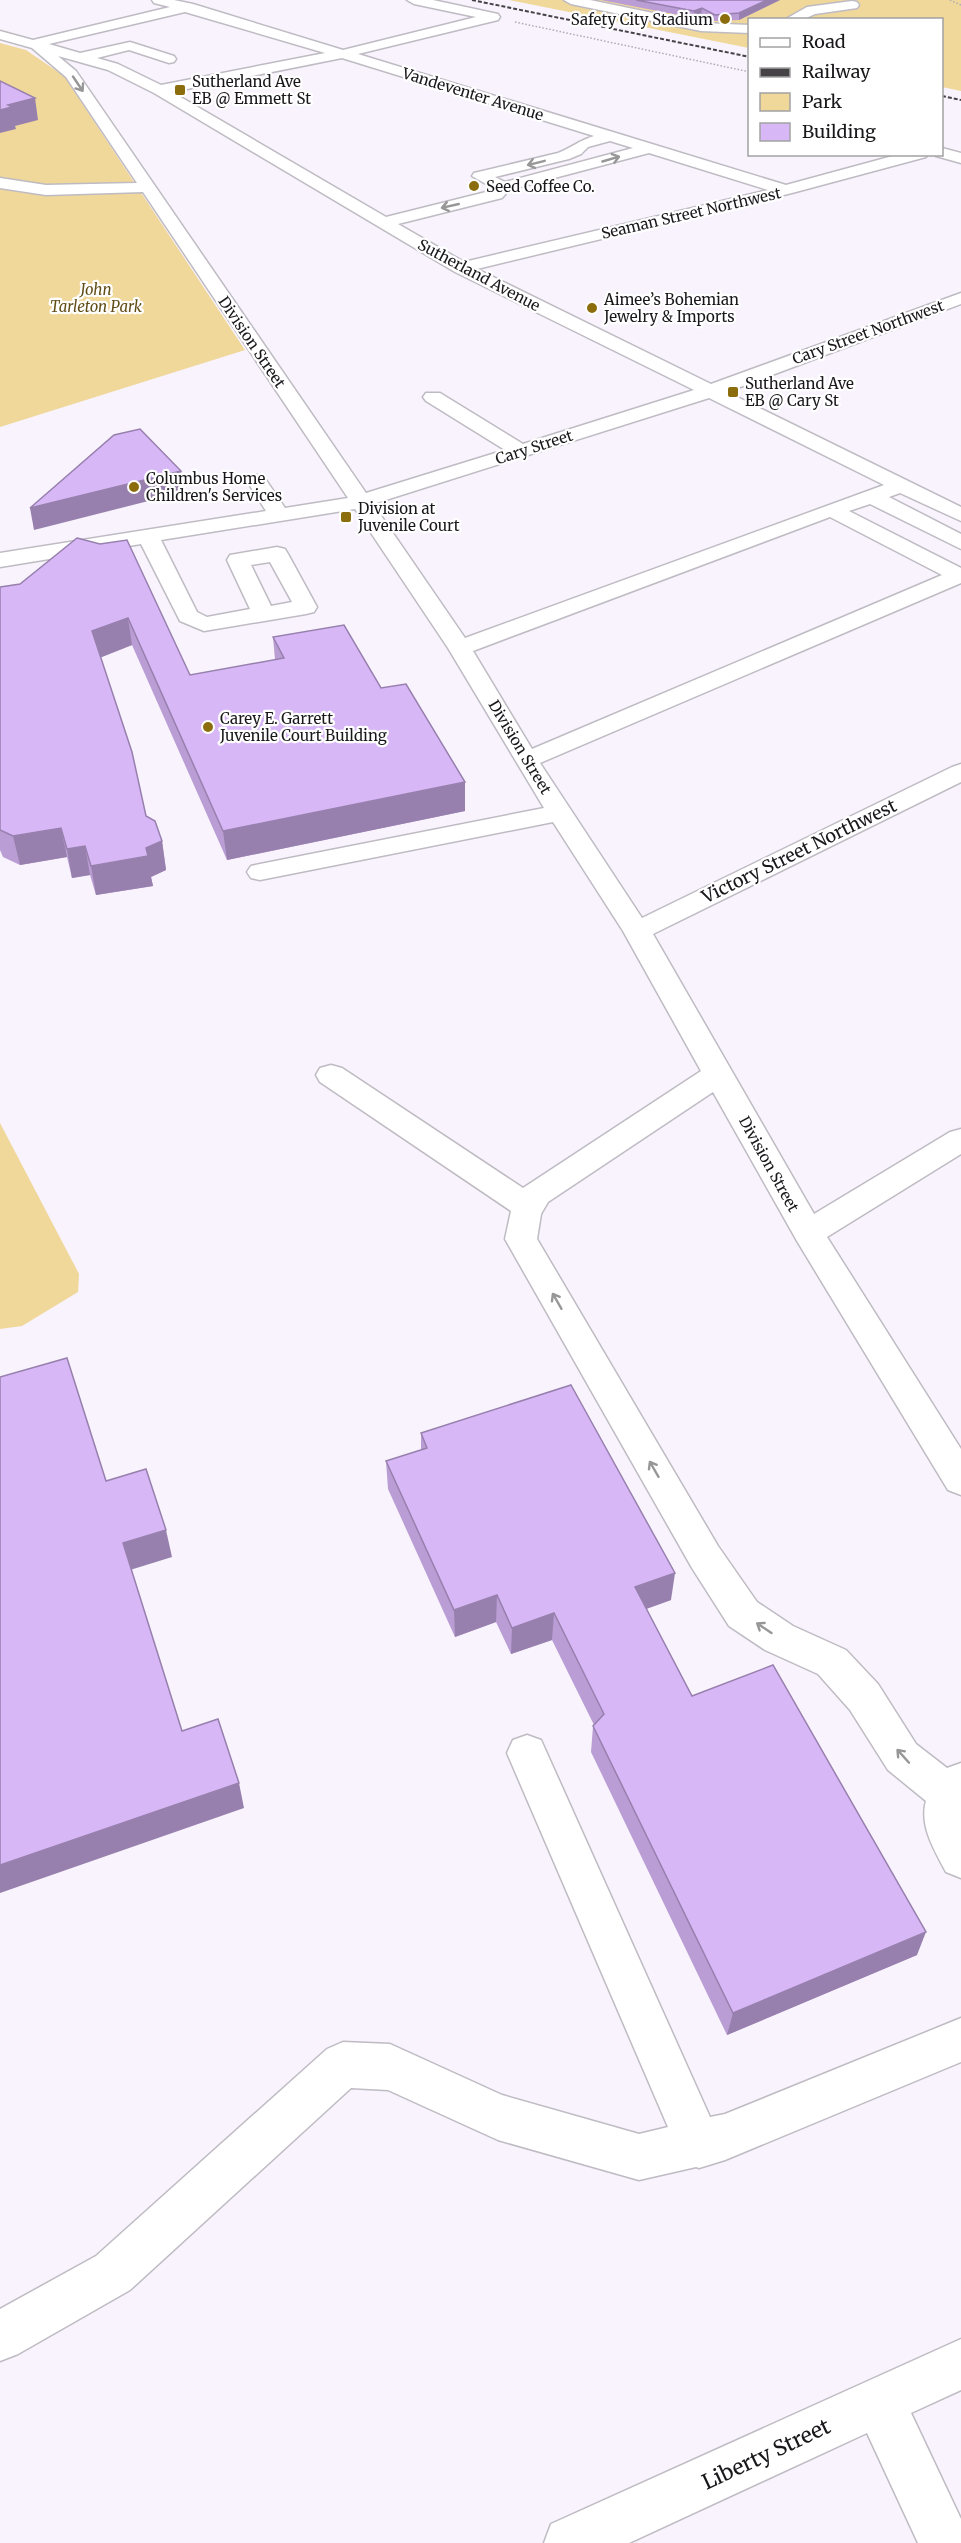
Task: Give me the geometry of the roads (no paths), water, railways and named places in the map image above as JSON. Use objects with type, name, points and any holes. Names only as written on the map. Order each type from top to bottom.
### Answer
[{"type":"street","name":"Vandeventer Avenue","points":[[159,0],[786,190]]},
{"type":"street","points":[[35,44],[218,0]]},
{"type":"street","points":[[159,90],[343,54],[493,17],[414,0]]},
{"type":"street","points":[[571,0],[592,2],[701,27],[748,29]]},
{"type":"street","points":[[794,18],[812,10],[852,5]]},
{"type":"street","name":"Sutherland Avenue","points":[[0,35],[113,67],[159,90],[461,268],[961,515]]},
{"type":"street","name":"Division Street","points":[[35,44],[71,74],[460,648],[526,760],[637,931],[808,1233],[961,1480]]},
{"type":"street","points":[[81,57],[130,46],[169,59]]},
{"type":"street","points":[[284,65],[262,55],[288,50]]},
{"type":"street","points":[[205,81],[223,91]]},
{"type":"street","points":[[238,136],[256,131]]},
{"type":"street","points":[[537,149],[562,144],[584,144],[610,136]]},
{"type":"street","points":[[503,187],[480,176],[563,156],[576,151],[584,144]]},
{"type":"street","points":[[384,222],[496,195],[503,187],[648,148]]},
{"type":"street","points":[[943,153],[961,158]]},
{"type":"street","name":"Seaman Street Northwest","points":[[461,268],[786,190],[913,156]]},
{"type":"street","points":[[0,183],[46,190],[143,180]]},
{"type":"street","name":"Cary Street Northwest","points":[[708,392],[956,303]]},
{"type":"street","name":"Cary Street","points":[[0,560],[149,538],[359,502],[708,392]]},
{"type":"street","points":[[433,397],[521,451]]},
{"type":"street","points":[[256,481],[279,515]]},
{"type":"street","points":[[460,648],[903,485]]},
{"type":"street","points":[[871,496],[961,543]]},
{"type":"street","points":[[832,510],[961,575]]},
{"type":"street","points":[[880,535],[915,519]]},
{"type":"street","points":[[149,538],[189,616],[204,624],[263,614]]},
{"type":"street","points":[[526,760],[961,575]]},
{"type":"street","name":"Victory Street Northwest","points":[[637,931],[961,772]]},
{"type":"street","points":[[260,873],[560,813]]},
{"type":"street","points":[[718,1074],[536,1194],[525,1214],[521,1239],[705,1557],[743,1614],[779,1638],[832,1662],[864,1697],[902,1757],[954,1788],[942,1821],[961,1858]]},
{"type":"street","points":[[331,1075],[528,1207]]},
{"type":"street","points":[[808,1233],[961,1140]]},
{"type":"street","points":[[527,1753],[699,2145]]},
{"type":"street","points":[[0,2336],[113,2273],[343,2065],[390,2067],[498,2118],[639,2157],[699,2145],[725,2137],[961,2040]]},
{"type":"street","name":"Liberty Street","points":[[570,2543],[961,2364]]},
{"type":"street","points":[[879,2402],[945,2543]]},
{"type":"railway","points":[[472,0],[748,57]]},
{"type":"railway","points":[[943,96],[961,100]]},
{"type":"place","name":"Safety City Stadium","points":[[725,19]]},
{"type":"place","name":"Sutherland Ave EB @ Emmett St","points":[[180,90]]},
{"type":"place","name":"Seed Coffee Co.","points":[[474,186]]},
{"type":"place","name":"Aimee’s Bohemian Jewelry & Imports","points":[[592,308]]},
{"type":"place","name":"Sutherland Ave EB @ Cary St","points":[[733,392]]},
{"type":"place","name":"Columbus Home Children's Services","points":[[134,487]]},
{"type":"place","name":"Division at Juvenile Court","points":[[346,517]]},
{"type":"place","name":"Carey E. Garrett Juvenile Court Building","points":[[208,727]]},
{"type":"park label","name":"John Tarleton Park","points":[[96,298]]}]
